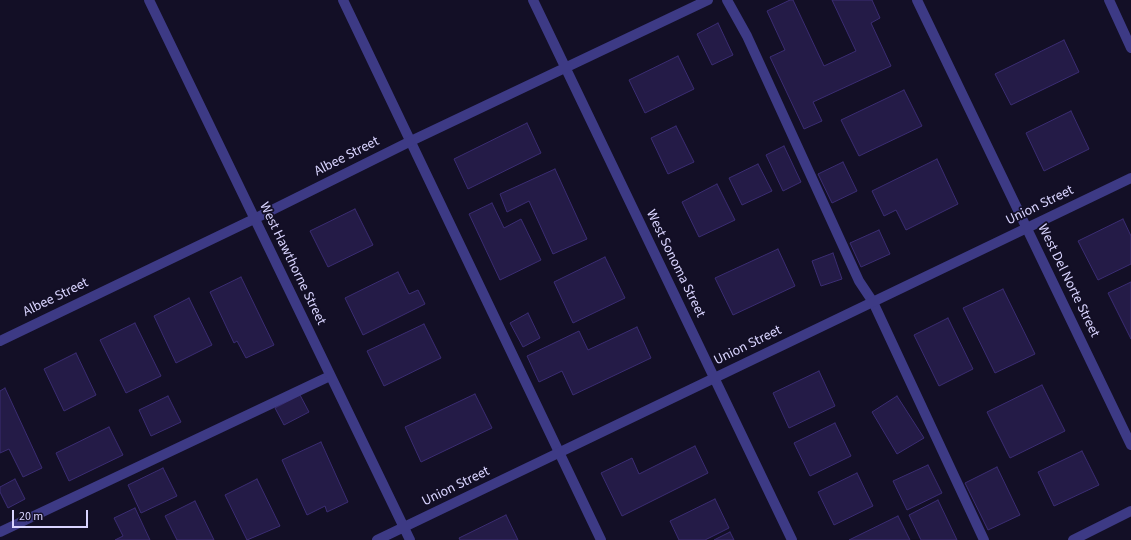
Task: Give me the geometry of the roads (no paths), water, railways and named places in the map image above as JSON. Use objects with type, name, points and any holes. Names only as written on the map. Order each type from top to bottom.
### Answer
[{"type":"street","name":"West Hawthorne Street","points":[[149,0],[410,540]]},
{"type":"street","points":[[344,0],[600,540]]},
{"type":"street","name":"West Sonoma Street","points":[[533,0],[792,540]]},
{"type":"street","name":"Albee Street","points":[[0,340],[254,219],[411,141],[708,0]]},
{"type":"street","points":[[727,0],[747,36],[859,281],[873,302],[984,540]]},
{"type":"street","name":"West Del Norte Street","points":[[918,0],[1131,445]]},
{"type":"street","points":[[1108,0],[1131,48]]},
{"type":"street","name":"Union Street","points":[[377,540],[1131,178]]},
{"type":"street","points":[[0,532],[330,376]]},
{"type":"street","points":[[1073,540],[1131,511]]}]
